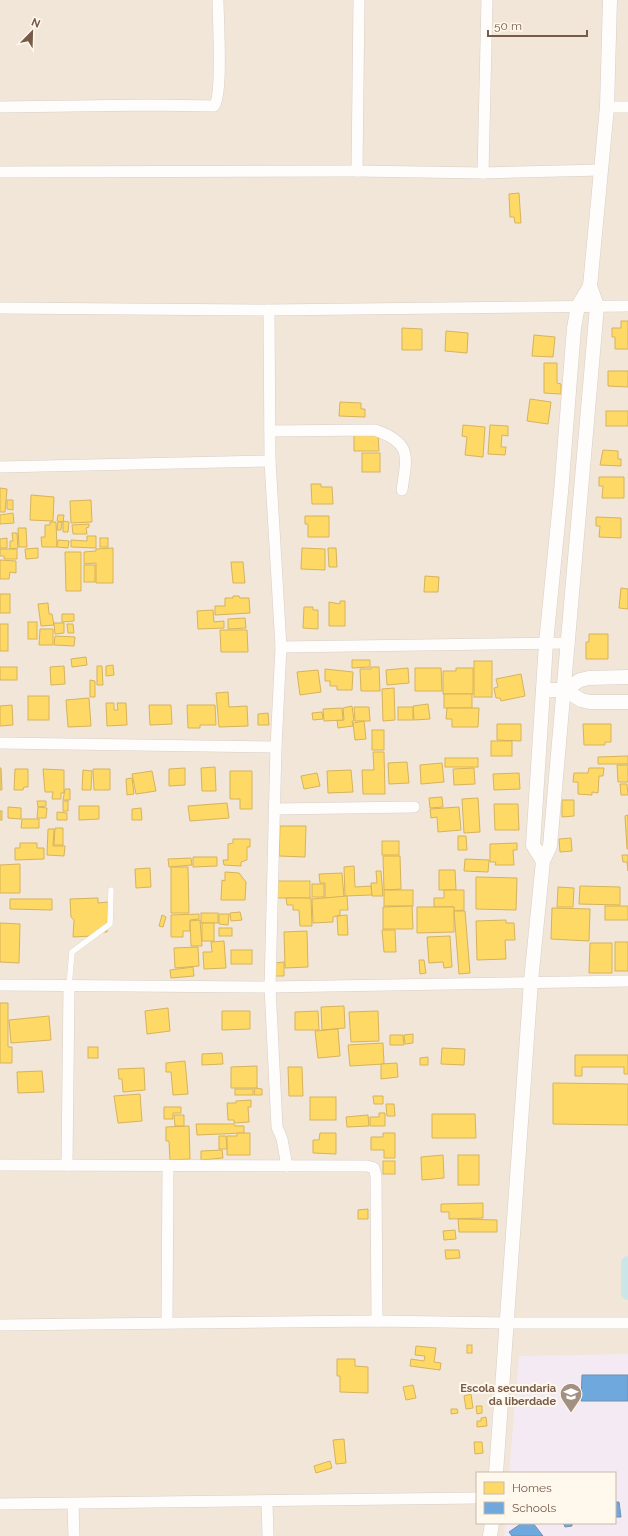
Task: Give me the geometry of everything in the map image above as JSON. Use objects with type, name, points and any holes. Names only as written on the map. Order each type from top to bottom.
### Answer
[{"type":"street","points":[[0,108],[150,105],[214,106],[218,100],[218,0]]},
{"type":"street","points":[[357,171],[359,0]]},
{"type":"street","points":[[483,173],[487,0]]},
{"type":"street","points":[[543,861],[533,845],[546,643],[552,593],[578,306],[590,286],[602,170],[607,107],[610,0]]},
{"type":"street","points":[[607,107],[628,107]]},
{"type":"street","points":[[0,172],[357,171],[483,173],[602,170]]},
{"type":"street","points":[[496,1472],[531,981],[543,861],[550,846],[565,690],[597,306],[590,286]]},
{"type":"street","points":[[0,308],[269,310],[628,306]]},
{"type":"street","points":[[269,310],[270,461],[281,647],[276,747],[270,987],[277,1127],[282,1139],[287,1166]]},
{"type":"street","points":[[567,416],[588,417]]},
{"type":"street","points":[[270,431],[375,430],[388,435],[397,441],[405,452],[406,464],[402,490]]},
{"type":"street","points":[[0,467],[270,461]]},
{"type":"street","points":[[552,593],[573,595]]},
{"type":"street","points":[[281,647],[568,643]]},
{"type":"street","points":[[565,690],[580,680],[589,678],[628,678]]},
{"type":"street","points":[[543,690],[565,690],[581,700],[590,702],[628,702]]},
{"type":"street","points":[[0,743],[276,747]]},
{"type":"street","points":[[538,760],[558,762]]},
{"type":"street","points":[[274,809],[414,807]]},
{"type":"street","points":[[0,985],[69,987],[270,987],[531,981],[628,981]]},
{"type":"street","points":[[67,1165],[69,987]]},
{"type":"street","points":[[0,1165],[367,1166],[374,1168],[376,1176],[377,1321]]},
{"type":"street","points":[[167,1323],[168,1166]]},
{"type":"street","points":[[0,1325],[377,1321],[506,1323],[628,1322]]},
{"type":"street","points":[[0,1504],[268,1502],[476,1498]]},
{"type":"street","points":[[268,1502],[268,1536]]},
{"type":"street","points":[[74,1504],[74,1536]]},
{"type":"street","points":[[490,1536],[492,1524]]},
{"type":"lane","points":[[69,987],[72,952],[110,924],[111,890]]},
{"type":"shaded area","points":[[0,0],[628,0],[628,1536],[0,1536]]},
{"type":"shaded area","name":"Escola secundaria da liberdade","points":[[628,1354],[628,1536],[504,1536],[505,1524],[616,1524],[616,1472],[509,1472],[519,1356]]},
{"type":"building: Homes","points":[[519,193],[521,223],[515,223],[514,217],[510,217],[509,194]]},
{"type":"building: Homes","points":[[621,321],[628,321],[628,349],[615,349],[615,337],[612,337],[612,328],[621,328]]},
{"type":"building: Homes","points":[[402,328],[422,329],[422,350],[402,350]]},
{"type":"building: Homes","points":[[446,331],[468,333],[467,353],[445,351]]},
{"type":"building: Homes","points":[[534,335],[555,337],[553,357],[532,356]]},
{"type":"building: Homes","points":[[544,363],[557,363],[557,383],[561,384],[561,394],[544,393]]},
{"type":"building: Homes","points":[[608,371],[628,371],[628,387],[608,386]]},
{"type":"building: Homes","points":[[530,399],[551,402],[548,424],[527,421]]},
{"type":"building: Homes","points":[[340,402],[361,403],[361,409],[365,409],[365,417],[339,416]]},
{"type":"building: Homes","points":[[606,411],[628,411],[628,426],[606,426]]},
{"type":"building: Homes","points":[[463,425],[485,427],[483,457],[465,455],[467,437],[462,436]]},
{"type":"building: Homes","points":[[490,425],[508,426],[508,436],[502,435],[501,447],[506,447],[505,455],[488,454]]},
{"type":"building: Homes","points":[[354,434],[378,434],[379,451],[354,451]]},
{"type":"building: Homes","points":[[603,450],[618,451],[618,459],[621,459],[621,466],[600,465]]},
{"type":"building: Homes","points":[[362,453],[380,453],[380,472],[362,472]]},
{"type":"building: Homes","points":[[599,477],[624,477],[624,498],[602,498],[603,486],[599,486]]},
{"type":"building: Homes","points":[[311,484],[321,484],[321,487],[332,487],[333,504],[312,504]]},
{"type":"building: Homes","points":[[0,488],[7,489],[5,512],[0,512]]},
{"type":"building: Homes","points":[[31,495],[54,497],[53,521],[30,520]]},
{"type":"building: Homes","points":[[7,500],[13,500],[13,510],[7,509]]},
{"type":"building: Homes","points":[[91,500],[92,522],[71,523],[70,501]]},
{"type":"building: Homes","points":[[13,513],[14,523],[0,524],[0,515]]},
{"type":"building: Homes","points":[[58,515],[64,515],[63,522],[57,521]]},
{"type":"building: Homes","points":[[305,516],[329,516],[329,537],[308,537],[308,524],[305,524]]},
{"type":"building: Homes","points":[[596,517],[621,518],[621,538],[599,537],[600,526],[596,526]]},
{"type":"building: Homes","points":[[63,521],[69,522],[68,532],[63,532]]},
{"type":"building: Homes","points":[[50,522],[56,522],[57,547],[42,547],[41,537],[45,537],[45,525],[50,525]]},
{"type":"building: Homes","points":[[58,522],[62,522],[61,530],[57,530]]},
{"type":"building: Homes","points":[[89,524],[89,527],[86,528],[87,534],[73,534],[72,525]]},
{"type":"building: Homes","points":[[18,528],[26,528],[27,547],[19,547]]},
{"type":"building: Homes","points":[[12,533],[17,533],[18,548],[10,549],[10,541],[13,541]]},
{"type":"building: Homes","points":[[87,536],[96,536],[96,548],[71,547],[71,540],[87,541]]},
{"type":"building: Homes","points":[[7,538],[7,548],[0,548],[0,539]]},
{"type":"building: Homes","points":[[100,538],[108,538],[108,547],[100,547]]},
{"type":"building: Homes","points":[[58,540],[69,541],[68,548],[57,547]]},
{"type":"building: Homes","points":[[38,548],[38,558],[26,559],[25,549]]},
{"type":"building: Homes","points":[[113,548],[113,583],[96,583],[96,563],[84,564],[84,552],[96,551],[96,549]]},
{"type":"building: Homes","points":[[302,548],[325,549],[325,570],[301,569]]},
{"type":"building: Homes","points":[[328,548],[336,548],[337,567],[329,567]]},
{"type":"building: Homes","points":[[0,549],[17,549],[17,559],[4,559],[4,556],[0,556]]},
{"type":"building: Homes","points":[[65,552],[81,552],[81,591],[66,591]]},
{"type":"building: Homes","points":[[0,560],[16,561],[16,573],[10,572],[9,579],[0,579]]},
{"type":"building: Homes","points":[[231,562],[243,562],[245,583],[233,583]]},
{"type":"building: Homes","points":[[84,565],[95,565],[95,582],[84,582]]},
{"type":"building: Homes","points":[[425,576],[439,577],[438,592],[424,592]]},
{"type":"building: Homes","points":[[621,588],[628,589],[628,609],[619,608]]},
{"type":"building: Homes","points":[[0,594],[10,594],[10,613],[0,613]]},
{"type":"building: Homes","points":[[233,596],[249,598],[250,613],[215,615],[215,606],[225,606],[225,598],[233,598]]},
{"type":"building: Homes","points":[[340,601],[345,601],[345,626],[329,626],[329,602],[340,604]]},
{"type":"building: Homes","points":[[48,603],[49,614],[52,614],[54,625],[41,626],[38,604]]},
{"type":"building: Homes","points":[[304,607],[313,607],[313,610],[318,610],[318,629],[303,628]]},
{"type":"building: Homes","points":[[213,610],[214,622],[224,621],[224,628],[198,629],[197,611]]},
{"type":"building: Homes","points":[[62,614],[74,614],[74,621],[62,622]]},
{"type":"building: Homes","points":[[245,618],[246,628],[228,629],[228,619]]},
{"type":"building: Homes","points":[[28,622],[37,622],[37,639],[28,639]]},
{"type":"building: Homes","points":[[54,623],[64,623],[64,633],[55,634]]},
{"type":"building: Homes","points":[[0,624],[8,624],[8,651],[0,651]]},
{"type":"building: Homes","points":[[67,624],[73,624],[74,633],[68,633]]},
{"type":"building: Homes","points":[[40,629],[53,629],[53,645],[39,645]]},
{"type":"building: Homes","points":[[220,630],[247,630],[248,652],[221,652]]},
{"type":"building: Homes","points":[[589,634],[608,634],[608,659],[586,659],[586,642],[589,642]]},
{"type":"building: Homes","points":[[55,636],[75,637],[74,646],[54,645]]},
{"type":"building: Homes","points":[[86,657],[87,665],[72,667],[71,659]]},
{"type":"building: Homes","points":[[352,660],[370,660],[370,667],[352,668]]},
{"type":"building: Homes","points":[[474,661],[492,661],[492,697],[474,697]]},
{"type":"building: Homes","points":[[113,665],[114,675],[106,676],[106,666]]},
{"type":"building: Homes","points":[[64,666],[65,684],[51,685],[50,667]]},
{"type":"building: Homes","points":[[97,666],[102,666],[103,685],[97,685]]},
{"type":"building: Homes","points":[[0,667],[17,667],[17,680],[0,680]]},
{"type":"building: Homes","points":[[371,667],[379,667],[380,691],[361,691],[360,669],[371,669]]},
{"type":"building: Homes","points":[[408,668],[409,683],[387,685],[386,670]]},
{"type":"building: Homes","points":[[415,668],[441,668],[442,691],[415,691]]},
{"type":"building: Homes","points":[[456,668],[473,668],[473,694],[443,694],[443,671],[456,671]]},
{"type":"building: Homes","points":[[325,669],[353,672],[352,690],[337,690],[337,686],[330,686],[330,681],[325,681]]},
{"type":"building: Homes","points":[[318,670],[321,692],[300,695],[297,672]]},
{"type":"building: Homes","points":[[521,674],[525,696],[501,701],[500,698],[496,698],[494,688],[498,687],[496,679]]},
{"type":"building: Homes","points":[[90,680],[95,681],[95,697],[90,697]]},
{"type":"building: Homes","points":[[394,688],[395,720],[383,721],[382,689]]},
{"type":"building: Homes","points":[[228,692],[229,707],[247,706],[248,726],[219,727],[216,693]]},
{"type":"building: Homes","points":[[444,694],[472,694],[472,708],[444,708]]},
{"type":"building: Homes","points":[[28,696],[49,696],[49,720],[28,720]]},
{"type":"building: Homes","points":[[89,698],[91,726],[68,727],[66,700]]},
{"type":"building: Homes","points":[[106,703],[114,703],[114,710],[118,710],[117,703],[126,703],[127,725],[107,726]]},
{"type":"building: Homes","points":[[428,704],[430,719],[414,720],[413,706]]},
{"type":"building: Homes","points":[[12,705],[13,725],[0,726],[0,706]]},
{"type":"building: Homes","points":[[149,705],[171,705],[172,724],[150,725]]},
{"type":"building: Homes","points":[[187,705],[215,705],[216,725],[200,725],[200,728],[188,728]]},
{"type":"building: Homes","points":[[352,706],[354,721],[352,721],[353,726],[338,728],[337,720],[344,720],[343,708]]},
{"type":"building: Homes","points":[[354,707],[369,707],[370,721],[355,721]]},
{"type":"building: Homes","points":[[398,707],[413,707],[413,720],[398,720]]},
{"type":"building: Homes","points":[[342,708],[343,720],[324,721],[323,709]]},
{"type":"building: Homes","points":[[447,708],[479,708],[478,727],[452,727],[452,719],[446,719]]},
{"type":"building: Homes","points":[[322,712],[323,719],[313,720],[312,713]]},
{"type":"building: Homes","points":[[268,713],[269,725],[258,725],[258,714]]},
{"type":"building: Homes","points":[[364,721],[366,739],[355,740],[353,723]]},
{"type":"building: Homes","points":[[497,724],[521,724],[521,741],[497,740]]},
{"type":"building: Homes","points":[[583,724],[611,724],[611,742],[605,742],[605,745],[584,745]]},
{"type":"building: Homes","points":[[372,730],[384,730],[384,750],[372,750]]},
{"type":"building: Homes","points":[[491,741],[512,741],[512,756],[491,756]]},
{"type":"building: Homes","points":[[373,752],[384,752],[385,794],[363,794],[362,770],[374,770]]},
{"type":"building: Homes","points":[[628,756],[628,764],[598,764],[598,757]]},
{"type":"building: Homes","points":[[445,758],[478,758],[478,767],[445,767]]},
{"type":"building: Homes","points":[[407,762],[409,783],[389,784],[388,763]]},
{"type":"building: Homes","points":[[442,763],[444,782],[421,784],[420,765]]},
{"type":"building: Homes","points":[[617,765],[628,765],[628,782],[618,782]]},
{"type":"building: Homes","points":[[215,767],[216,791],[202,791],[201,768]]},
{"type":"building: Homes","points":[[1,768],[2,790],[0,790]]},
{"type":"building: Homes","points":[[185,768],[185,785],[169,786],[169,769]]},
{"type":"building: Homes","points":[[474,768],[475,784],[454,785],[453,769]]},
{"type":"building: Homes","points":[[589,768],[604,768],[603,776],[599,776],[598,793],[592,792],[592,795],[578,794],[578,782],[573,782],[574,773],[588,773]]},
{"type":"building: Homes","points":[[15,769],[28,769],[28,787],[24,787],[23,790],[14,790]]},
{"type":"building: Homes","points":[[43,769],[64,770],[64,793],[61,793],[61,799],[52,799],[53,792],[45,792]]},
{"type":"building: Homes","points":[[93,769],[110,769],[110,790],[94,790]]},
{"type":"building: Homes","points":[[83,770],[92,771],[91,790],[82,790]]},
{"type":"building: Homes","points":[[351,770],[353,792],[328,793],[327,771]]},
{"type":"building: Homes","points":[[152,771],[156,791],[136,794],[132,774]]},
{"type":"building: Homes","points":[[230,771],[252,771],[252,809],[240,809],[240,799],[230,799]]},
{"type":"building: Homes","points":[[317,773],[320,786],[304,789],[301,776]]},
{"type":"building: Homes","points":[[519,773],[520,789],[494,790],[493,774]]},
{"type":"building: Homes","points":[[132,778],[134,794],[127,795],[126,779]]},
{"type":"building: Homes","points":[[620,784],[627,784],[628,795],[621,795]]},
{"type":"building: Homes","points":[[65,789],[70,789],[70,800],[63,800]]},
{"type":"building: Homes","points":[[442,797],[443,807],[430,808],[429,798]]},
{"type":"building: Homes","points":[[478,798],[480,832],[464,833],[462,799]]},
{"type":"building: Homes","points":[[562,800],[574,800],[574,816],[562,817]]},
{"type":"building: Homes","points":[[37,801],[46,801],[46,806],[38,807]]},
{"type":"building: Homes","points":[[63,801],[68,801],[68,811],[63,811]]},
{"type":"building: Homes","points":[[227,803],[229,818],[190,821],[188,806]]},
{"type":"building: Homes","points":[[494,804],[518,804],[519,830],[495,830]]},
{"type":"building: Homes","points":[[79,806],[99,806],[99,819],[79,820]]},
{"type":"building: Homes","points":[[8,807],[21,808],[21,819],[8,818]]},
{"type":"building: Homes","points":[[38,807],[47,808],[46,818],[37,818]]},
{"type":"building: Homes","points":[[459,807],[461,830],[438,832],[437,817],[431,818],[430,809]]},
{"type":"building: Homes","points":[[141,808],[142,820],[132,820],[132,809]]},
{"type":"building: Homes","points":[[0,811],[2,811],[2,820],[0,820]]},
{"type":"building: Homes","points":[[57,812],[67,813],[67,820],[57,820]]},
{"type":"building: Homes","points":[[628,815],[628,849],[627,849],[625,816]]},
{"type":"building: Homes","points":[[22,819],[39,819],[39,828],[21,828]]},
{"type":"building: Homes","points":[[280,826],[306,826],[305,857],[279,856]]},
{"type":"building: Homes","points":[[55,828],[63,828],[63,845],[54,845]]},
{"type":"building: Homes","points":[[48,829],[54,829],[53,846],[65,846],[64,856],[47,855]]},
{"type":"building: Homes","points":[[458,836],[466,836],[467,850],[458,850]]},
{"type":"building: Homes","points":[[571,838],[572,851],[560,852],[559,839]]},
{"type":"building: Homes","points":[[233,839],[250,839],[250,847],[247,847],[247,860],[241,862],[241,866],[224,865],[223,860],[228,860],[228,844],[233,843]]},
{"type":"building: Homes","points":[[382,841],[399,841],[399,855],[382,855]]},
{"type":"building: Homes","points":[[20,843],[37,843],[37,848],[44,848],[44,859],[15,860],[15,848],[20,848]]},
{"type":"building: Homes","points":[[517,843],[517,850],[513,850],[514,865],[495,865],[496,862],[490,862],[490,844]]},
{"type":"building: Homes","points":[[622,855],[628,855],[628,871],[627,862],[623,862]]},
{"type":"building: Homes","points":[[383,856],[400,856],[401,889],[384,890]]},
{"type":"building: Homes","points":[[193,857],[217,857],[217,866],[193,867]]},
{"type":"building: Homes","points":[[191,858],[192,865],[169,867],[168,859]]},
{"type":"building: Homes","points":[[465,859],[489,860],[488,872],[464,871]]},
{"type":"building: Homes","points":[[20,864],[20,893],[0,893],[0,865]]},
{"type":"building: Homes","points":[[354,866],[355,887],[371,886],[372,895],[345,896],[344,867]]},
{"type":"building: Homes","points":[[171,867],[188,867],[189,913],[171,913]]},
{"type":"building: Homes","points":[[150,868],[151,887],[136,888],[135,869]]},
{"type":"building: Homes","points":[[439,870],[455,870],[456,890],[439,890]]},
{"type":"building: Homes","points":[[376,871],[381,871],[383,896],[372,896],[371,883],[377,883]]},
{"type":"building: Homes","points":[[225,872],[239,873],[246,882],[245,900],[221,900],[222,880],[225,881]]},
{"type":"building: Homes","points":[[342,873],[344,897],[325,898],[325,883],[320,883],[319,874]]},
{"type":"building: Homes","points":[[476,877],[517,878],[516,910],[476,909]]},
{"type":"building: Homes","points":[[276,881],[310,881],[310,898],[276,898]]},
{"type":"building: Homes","points":[[312,884],[324,884],[324,897],[312,897]]},
{"type":"building: Homes","points":[[580,886],[620,887],[620,905],[579,904]]},
{"type":"building: Homes","points":[[558,887],[574,888],[573,907],[557,907]]},
{"type":"building: Homes","points":[[384,890],[413,890],[413,906],[384,906]]},
{"type":"building: Homes","points":[[444,890],[464,890],[464,910],[454,911],[454,907],[434,907],[434,898],[444,898]]},
{"type":"building: Homes","points":[[347,896],[348,910],[340,910],[340,915],[333,917],[333,922],[313,923],[312,899]]},
{"type":"building: Homes","points":[[98,898],[98,903],[108,902],[107,932],[98,932],[92,936],[73,937],[74,920],[71,917],[70,899]]},
{"type":"building: Homes","points":[[286,898],[311,898],[312,926],[300,926],[299,910],[293,910],[293,905],[287,905]]},
{"type":"building: Homes","points":[[10,899],[52,899],[52,910],[10,909]]},
{"type":"building: Homes","points":[[412,906],[413,929],[383,929],[383,907]]},
{"type":"building: Homes","points":[[605,906],[628,906],[628,920],[605,920]]},
{"type":"building: Homes","points":[[417,907],[454,907],[454,932],[417,933]]},
{"type":"building: Homes","points":[[552,908],[590,909],[589,941],[551,939]]},
{"type":"building: Homes","points":[[454,911],[465,911],[470,973],[459,974]]},
{"type":"building: Homes","points":[[240,912],[242,920],[231,921],[230,913]]},
{"type":"building: Homes","points":[[201,913],[218,913],[218,923],[201,923]]},
{"type":"building: Homes","points":[[199,914],[199,919],[190,920],[190,931],[183,931],[183,937],[171,937],[171,915]]},
{"type":"building: Homes","points":[[219,914],[229,914],[228,925],[219,924]]},
{"type":"building: Homes","points":[[162,915],[166,917],[163,927],[159,926]]},
{"type":"building: Homes","points":[[347,915],[348,935],[338,935],[337,916]]},
{"type":"building: Homes","points":[[200,920],[202,946],[191,946],[190,921]]},
{"type":"building: Homes","points":[[506,920],[506,923],[514,923],[515,940],[505,940],[506,959],[477,960],[476,921]]},
{"type":"building: Homes","points":[[0,923],[20,924],[19,963],[0,962]]},
{"type":"building: Homes","points":[[202,923],[214,923],[214,941],[202,941]]},
{"type":"building: Homes","points":[[219,928],[232,928],[232,936],[219,936]]},
{"type":"building: Homes","points":[[382,930],[395,930],[396,952],[384,952]]},
{"type":"building: Homes","points":[[307,931],[308,967],[285,968],[284,932]]},
{"type":"building: Homes","points":[[450,936],[452,967],[444,968],[443,962],[429,963],[427,937]]},
{"type":"building: Homes","points":[[224,941],[226,968],[204,969],[203,952],[212,952],[211,942]]},
{"type":"building: Homes","points":[[615,942],[628,942],[628,971],[615,971]]},
{"type":"building: Homes","points":[[590,943],[612,943],[612,973],[589,973]]},
{"type":"building: Homes","points":[[198,947],[199,966],[175,968],[174,948]]},
{"type":"building: Homes","points":[[231,950],[252,950],[252,964],[231,964]]},
{"type":"building: Homes","points":[[419,960],[424,960],[426,973],[420,974]]},
{"type":"building: Homes","points":[[284,962],[284,976],[275,976],[275,963]]},
{"type":"building: Homes","points":[[193,967],[194,976],[171,978],[170,970]]},
{"type":"building: Homes","points":[[0,1003],[8,1003],[8,1047],[12,1047],[12,1063],[0,1063]]},
{"type":"building: Homes","points":[[344,1006],[345,1028],[322,1030],[321,1007]]},
{"type":"building: Homes","points":[[168,1008],[170,1031],[147,1034],[145,1011]]},
{"type":"building: Homes","points":[[222,1011],[250,1011],[250,1029],[222,1030]]},
{"type":"building: Homes","points":[[318,1011],[319,1030],[295,1030],[295,1012]]},
{"type":"building: Homes","points":[[378,1011],[379,1041],[351,1042],[349,1012]]},
{"type":"building: Homes","points":[[49,1016],[51,1040],[11,1043],[9,1020]]},
{"type":"building: Homes","points":[[338,1029],[340,1056],[318,1058],[315,1031]]},
{"type":"building: Homes","points":[[413,1034],[413,1043],[405,1044],[404,1035]]},
{"type":"building: Homes","points":[[390,1035],[403,1035],[404,1045],[390,1045]]},
{"type":"building: Homes","points":[[383,1043],[384,1064],[350,1066],[348,1045]]},
{"type":"building: Homes","points":[[88,1047],[98,1047],[98,1058],[88,1058]]},
{"type":"building: Homes","points":[[442,1048],[465,1049],[464,1065],[441,1064]]},
{"type":"building: Homes","points":[[222,1053],[223,1064],[202,1065],[202,1054]]},
{"type":"building: Homes","points":[[575,1055],[628,1055],[628,1074],[624,1074],[624,1067],[582,1067],[582,1076],[575,1076]]},
{"type":"building: Homes","points":[[428,1057],[428,1065],[420,1065],[420,1058]]},
{"type":"building: Homes","points":[[185,1061],[188,1094],[173,1095],[171,1072],[166,1072],[166,1063]]},
{"type":"building: Homes","points":[[397,1063],[398,1077],[381,1079],[381,1064]]},
{"type":"building: Homes","points":[[257,1066],[257,1088],[231,1088],[231,1067]]},
{"type":"building: Homes","points":[[288,1067],[302,1067],[303,1096],[289,1096]]},
{"type":"building: Homes","points":[[144,1068],[145,1090],[123,1092],[122,1079],[119,1079],[118,1069]]},
{"type":"building: Homes","points":[[42,1071],[44,1092],[18,1093],[17,1072]]},
{"type":"building: Homes","points":[[553,1083],[628,1084],[628,1125],[553,1124]]},
{"type":"building: Homes","points":[[255,1088],[262,1089],[262,1095],[254,1095]]},
{"type":"building: Homes","points":[[235,1089],[253,1089],[253,1095],[235,1095]]},
{"type":"building: Homes","points":[[140,1094],[142,1121],[118,1123],[114,1096]]},
{"type":"building: Homes","points":[[373,1096],[383,1096],[383,1104],[374,1104]]},
{"type":"building: Homes","points":[[310,1097],[336,1097],[336,1120],[310,1120]]},
{"type":"building: Homes","points":[[251,1100],[251,1107],[248,1107],[249,1122],[234,1123],[234,1120],[228,1120],[227,1103]]},
{"type":"building: Homes","points":[[386,1104],[394,1104],[395,1116],[387,1116]]},
{"type":"building: Homes","points":[[164,1107],[181,1107],[181,1113],[173,1113],[173,1119],[164,1119]]},
{"type":"building: Homes","points":[[379,1113],[385,1113],[385,1126],[370,1126],[370,1117],[379,1117]]},
{"type":"building: Homes","points":[[432,1114],[475,1114],[476,1138],[432,1138]]},
{"type":"building: Homes","points":[[174,1115],[184,1115],[184,1126],[175,1126]]},
{"type":"building: Homes","points":[[368,1115],[369,1126],[347,1127],[346,1117]]},
{"type":"building: Homes","points":[[196,1124],[234,1124],[235,1126],[244,1126],[244,1133],[197,1135]]},
{"type":"building: Homes","points":[[189,1126],[190,1159],[170,1160],[169,1141],[166,1141],[166,1127]]},
{"type":"building: Homes","points":[[237,1133],[250,1133],[250,1155],[227,1155],[227,1136],[237,1136]]},
{"type":"building: Homes","points":[[320,1133],[336,1133],[336,1154],[313,1153],[313,1140],[319,1140]]},
{"type":"building: Homes","points":[[383,1133],[395,1133],[395,1158],[384,1158],[384,1150],[371,1150],[371,1137],[383,1137]]},
{"type":"building: Homes","points":[[219,1136],[226,1136],[227,1149],[219,1149]]},
{"type":"building: Homes","points":[[222,1150],[223,1158],[201,1160],[201,1151]]},
{"type":"building: Homes","points":[[443,1155],[444,1178],[422,1180],[421,1157]]},
{"type":"building: Homes","points":[[458,1155],[479,1155],[479,1185],[458,1185]]},
{"type":"building: Homes","points":[[383,1161],[395,1161],[395,1174],[383,1174]]},
{"type":"building: Homes","points":[[483,1203],[483,1218],[449,1219],[449,1212],[441,1212],[441,1204]]},
{"type":"building: Homes","points":[[368,1209],[368,1219],[358,1219],[358,1210]]},
{"type":"building: Homes","points":[[458,1219],[497,1220],[497,1232],[459,1232]]},
{"type":"building: Homes","points":[[455,1230],[456,1239],[444,1240],[443,1231]]},
{"type":"building: Homes","points":[[445,1250],[459,1250],[460,1258],[446,1259]]},
{"type":"building: Homes","points":[[467,1345],[472,1345],[472,1353],[467,1353]]},
{"type":"building: Homes","points":[[416,1346],[436,1348],[434,1362],[441,1363],[440,1370],[410,1366],[411,1359],[424,1361],[425,1356],[415,1355]]},
{"type":"building: Homes","points":[[337,1359],[355,1359],[355,1366],[368,1367],[368,1393],[340,1392],[340,1376],[337,1376]]},
{"type":"building: Homes","points":[[413,1385],[416,1398],[406,1400],[403,1387]]},
{"type":"building: Homes","points":[[471,1394],[473,1408],[466,1409],[464,1396]]},
{"type":"building: Homes","points":[[476,1406],[482,1406],[482,1413],[477,1414]]},
{"type":"building: Homes","points":[[451,1409],[457,1409],[458,1413],[451,1414]]},
{"type":"building: Homes","points":[[486,1417],[487,1426],[477,1427],[477,1421],[481,1421],[481,1418]]},
{"type":"building: Homes","points":[[344,1439],[346,1463],[336,1464],[333,1440]]},
{"type":"building: Homes","points":[[474,1442],[482,1442],[483,1453],[475,1454]]},
{"type":"building: Homes","points":[[330,1461],[332,1468],[316,1473],[314,1466]]},
{"type":"building: Schools","points":[[582,1375],[628,1375],[628,1401],[581,1401]]},
{"type":"building: Schools","points":[[616,1502],[619,1502],[621,1517],[616,1517]]},
{"type":"building: Schools","points":[[521,1524],[534,1524],[543,1536],[512,1536],[509,1532]]},
{"type":"building: Schools","points":[[564,1524],[572,1524],[572,1526],[565,1527]]},
{"type":"waterway","points":[[628,1263],[628,1293]]},
{"type":"place","name":"Escola secundaria da liberdade","points":[[571,1414]]}]
